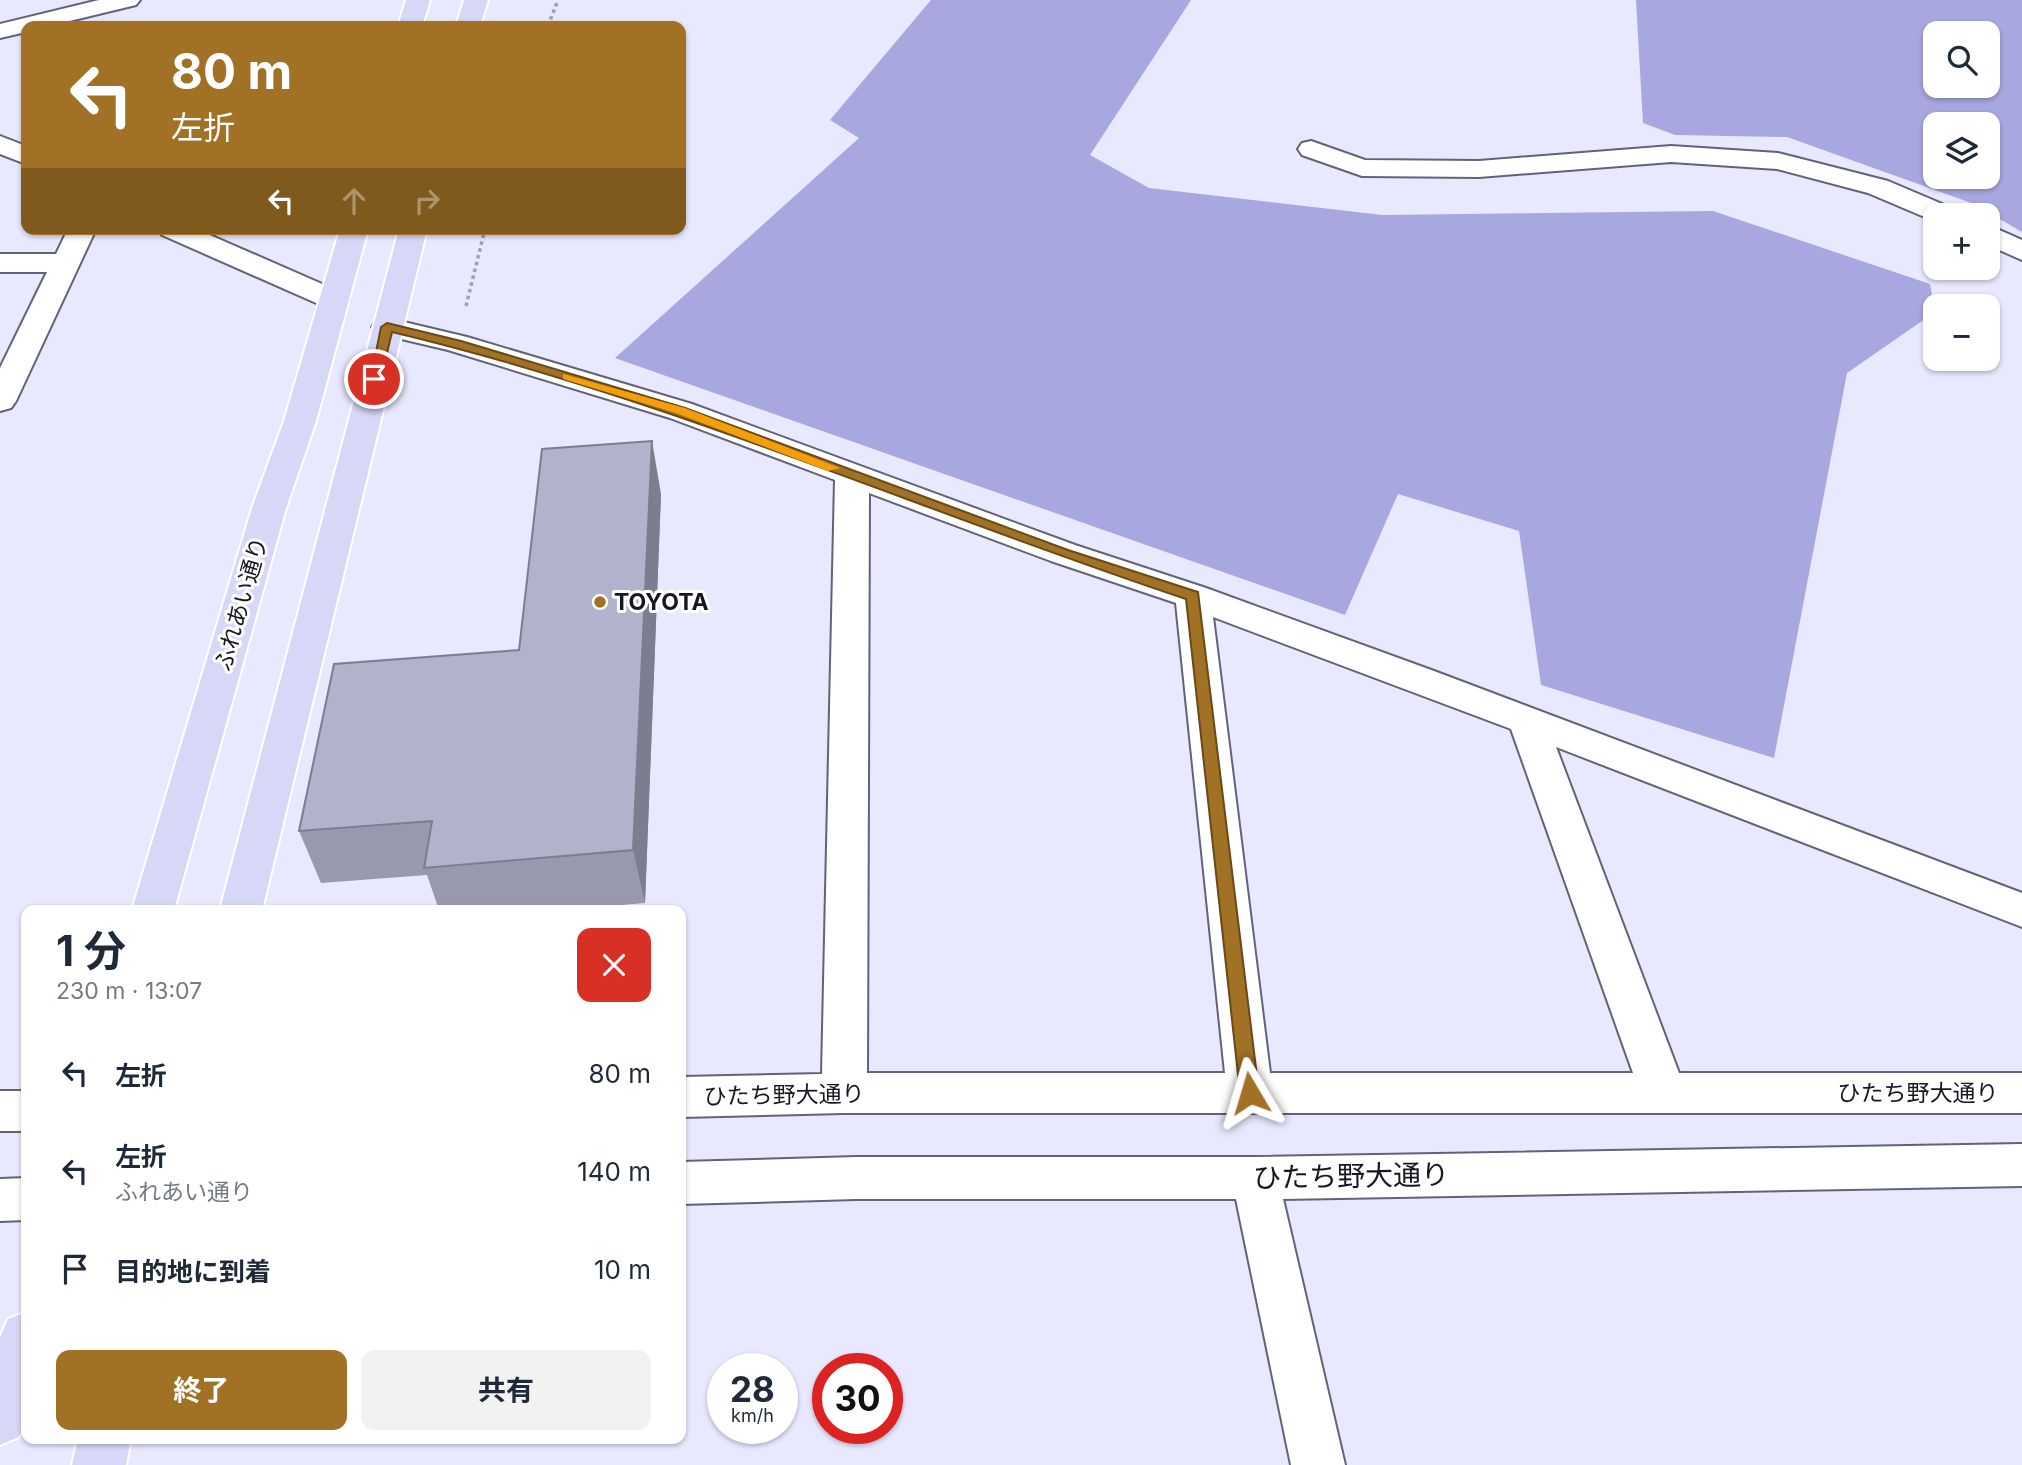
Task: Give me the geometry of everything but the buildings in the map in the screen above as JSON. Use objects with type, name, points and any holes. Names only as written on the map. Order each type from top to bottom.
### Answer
[{"type":"main road","points":[[412,21],[418,0]]},
{"type":"main road","points":[[469,21],[475,0]]},
{"type":"main road","name":"ふれあい通り","points":[[154,905],[269,508],[300,421],[352,235]]},
{"type":"main road","points":[[242,905],[412,235]]},
{"type":"main road","points":[[0,1419],[21,1352]]},
{"type":"main road","points":[[99,1465],[104,1444]]},
{"type":"street","points":[[41,21],[128,0]]},
{"type":"street","points":[[0,31],[21,26]]},
{"type":"street","points":[[0,144],[21,154]]},
{"type":"street","points":[[1311,149],[1362,168],[1479,169],[1671,154],[1778,161],[1878,187],[1923,206]]},
{"type":"street","points":[[2,393],[79,235]]},
{"type":"street","points":[[186,235],[334,300]]},
{"type":"street","points":[[2000,240],[2022,251]]},
{"type":"street","points":[[0,263],[65,263]]},
{"type":"street","points":[[387,327],[456,343],[681,411],[1063,553],[1193,596],[1527,720],[2022,910]]},
{"type":"street","points":[[844,1093],[852,475]]},
{"type":"street","points":[[1193,596],[1250,1093]]},
{"type":"street","points":[[1527,720],[1663,1093]]},
{"type":"street","name":"ひたち野大通り","points":[[686,1097],[844,1093],[2022,1093]]},
{"type":"street","points":[[0,1111],[21,1111]]},
{"type":"street","name":"ひたち野大通り","points":[[686,1183],[856,1178],[1255,1178],[2022,1165]]},
{"type":"street","points":[[1255,1178],[1318,1465]]},
{"type":"street","points":[[0,1200],[21,1199]]},
{"type":"path","points":[[550,21],[558,0]]},
{"type":"path","points":[[456,343],[483,235]]},
{"type":"shaded area","points":[[931,0],[1191,0],[1090,155],[1149,188],[1382,215],[1713,211],[1930,284],[1932,294],[1923,294],[1923,320],[1847,373],[1774,758],[1541,685],[1519,531],[1398,494],[1345,615],[615,358],[859,138],[830,120]]},
{"type":"shaded area","points":[[1636,0],[2022,0],[2022,232],[2000,219],[2000,203],[1971,203],[1932,189],[2000,189],[2000,112],[1923,112],[1923,186],[1787,137],[1675,135],[1643,123]]},
{"type":"slow traffic","points":[[568,377],[681,411],[833,468]]},
{"type":"place","name":"TOYOTA","points":[[600,602]]},
{"type":"route","points":[[374,379],[387,327],[456,343],[681,411],[1063,553],[1193,596],[1250,1093]]}]
